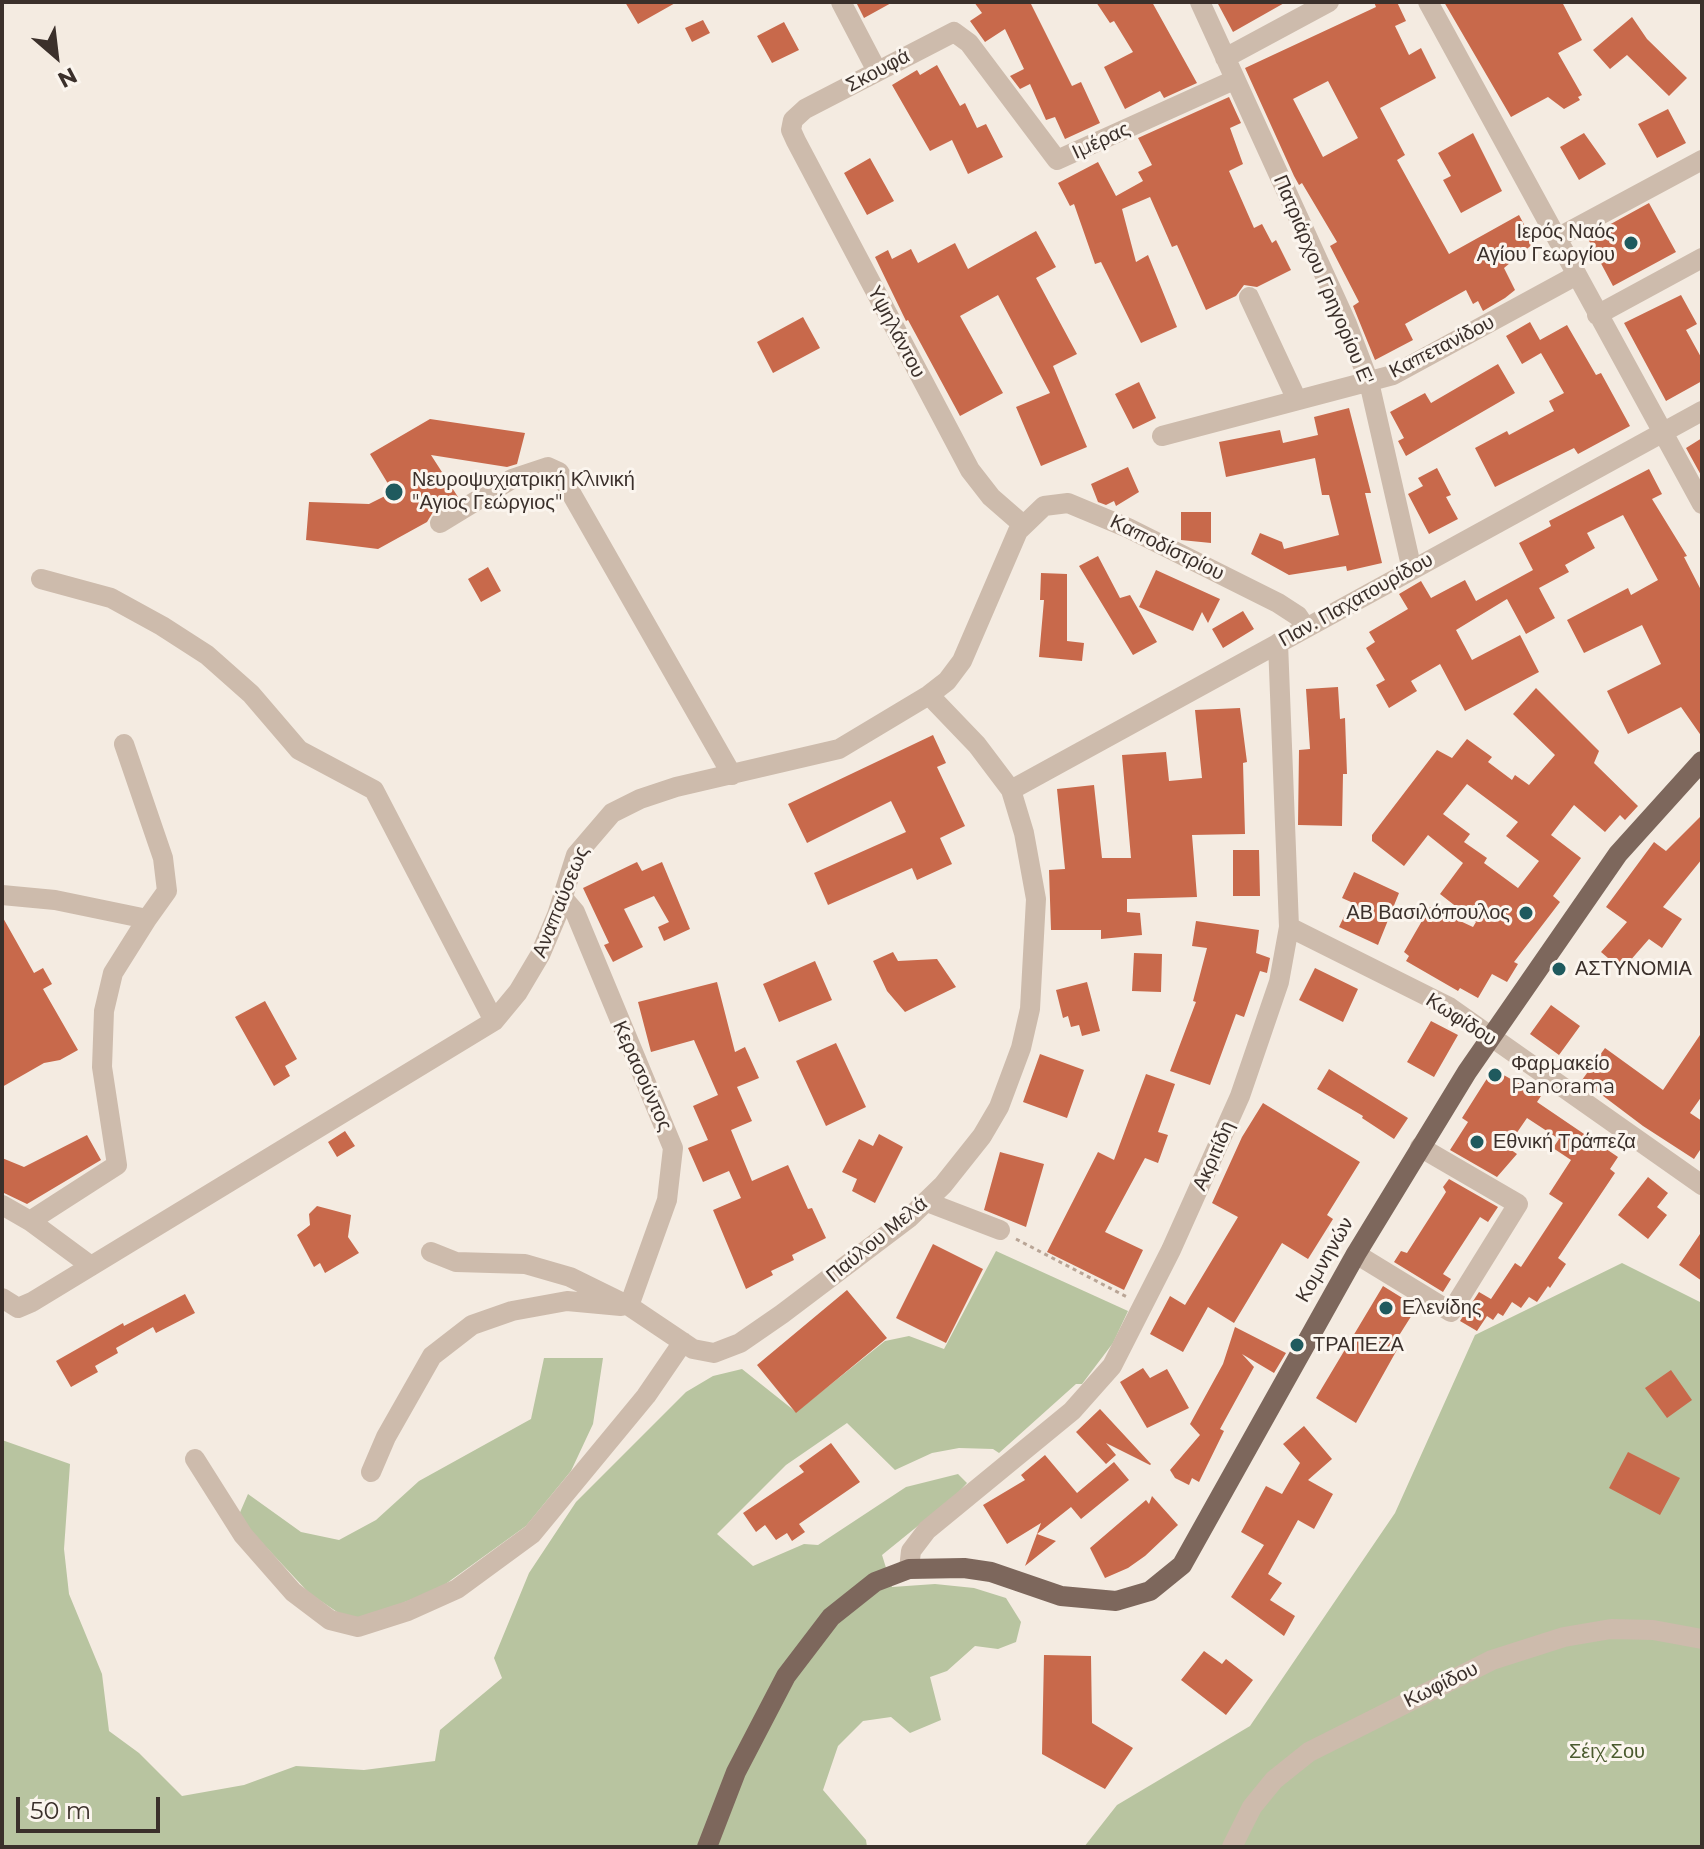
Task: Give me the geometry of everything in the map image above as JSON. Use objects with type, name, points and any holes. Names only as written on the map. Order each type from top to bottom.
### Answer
[{"type":"main road","name":"Κομνηνών","points":[[909,1569],[935,1566],[991,1572],[1061,1596],[1090,1600],[1128,1599],[1161,1585],[1191,1555],[1356,1254],[1490,1038],[1618,854],[1702,761]]},
{"type":"main road","points":[[707,1847],[757,1728],[800,1657],[845,1604],[875,1582],[909,1569]]},
{"type":"street","points":[[841,2],[877,71]]},
{"type":"street","name":"Πατριάρχου Γρηγορίου Ε'","points":[[1200,2],[1347,324],[1369,382],[1412,570]]},
{"type":"street","points":[[1225,58],[1329,2]]},
{"type":"street","points":[[1428,2],[1702,504]]},
{"type":"street","name":"Σκουφά","points":[[791,126],[801,111],[951,33],[962,35],[969,43]]},
{"type":"street","name":"Ιμέρας","points":[[969,43],[1057,160],[1234,80]]},
{"type":"street","name":"Υψηλάντου","points":[[791,126],[796,141],[970,470],[985,491],[1022,524]]},
{"type":"street","points":[[1557,238],[1702,160]]},
{"type":"street","points":[[1597,315],[1702,258]]},
{"type":"street","name":"Καπετανίδου","points":[[1162,436],[1402,371],[1575,276]]},
{"type":"street","points":[[1249,297],[1297,400]]},
{"type":"street","name":"Παν. Παχατουρίδου","points":[[1011,790],[1702,411]]},
{"type":"street","points":[[440,523],[512,479],[548,467],[559,472],[732,775]]},
{"type":"street","name":"Καποδίστρίου","points":[[1022,524],[1044,506],[1058,502],[1075,505],[1278,603],[1298,616],[1306,628]]},
{"type":"street","name":"Αναπαύσεως","points":[[11,1303],[91,1266],[494,1021],[530,974],[563,898],[576,855],[612,813],[658,792],[839,749],[929,695],[947,681],[966,654],[1022,524]]},
{"type":"street","points":[[41,579],[111,598],[162,626],[207,655],[240,684],[299,750],[374,790],[494,1021]]},
{"type":"street","name":"Ακριτίδη","points":[[909,1569],[911,1551],[927,1530],[1090,1392],[1117,1359],[1240,1096],[1279,982],[1289,927],[1278,643]]},
{"type":"street","name":"Παύλου Μελά","points":[[431,1252],[456,1262],[525,1264],[545,1269],[597,1288],[683,1342],[710,1353],[740,1343],[873,1247],[927,1202],[957,1169],[999,1107],[1021,1048],[1030,1009],[1036,899],[1024,833],[1011,790],[977,745],[929,695]]},
{"type":"street","points":[[30,1221],[117,1165],[102,1067],[104,1011],[113,973],[167,891],[163,858],[124,744]]},
{"type":"street","points":[[2,895],[55,900],[147,919]]},
{"type":"street","name":"Κερασούντος","points":[[563,898],[575,912],[673,1148],[667,1200],[629,1306]]},
{"type":"street","name":"Κωφίδου","points":[[1289,927],[1449,1007],[1702,1185]]},
{"type":"street","points":[[1356,1254],[1451,1312],[1518,1204],[1420,1147]]},
{"type":"street","points":[[927,1202],[1000,1230]]},
{"type":"street","points":[[2,1205],[30,1221],[91,1266]]},
{"type":"street","points":[[371,1472],[386,1437],[432,1356],[472,1325],[512,1311],[567,1301],[629,1306]]},
{"type":"street","points":[[195,1459],[243,1535],[293,1592],[330,1620],[358,1627],[408,1611],[457,1589],[532,1534],[646,1396],[683,1342]]},
{"type":"street","name":"Κωφίδου","points":[[1232,1847],[1252,1807],[1274,1780],[1309,1752],[1492,1660],[1564,1637],[1611,1629],[1653,1630],[1702,1639]]},
{"type":"path","points":[[1000,1230],[1144,1306]]},
{"type":"green space","points":[[996,1251],[1128,1311],[1113,1343],[1082,1384],[1076,1384],[999,1453],[993,1449],[959,1448],[932,1453],[895,1470],[847,1423],[786,1465],[717,1534],[753,1566],[804,1544],[818,1545],[906,1487],[958,1474],[967,1483],[882,1555],[892,1587],[935,1584],[974,1588],[1006,1598],[1021,1622],[1016,1642],[998,1649],[975,1646],[947,1671],[930,1677],[941,1720],[910,1733],[891,1717],[863,1721],[838,1746],[823,1790],[866,1840],[867,1847],[2,1847],[2,1440],[70,1464],[64,1549],[69,1594],[102,1674],[109,1731],[139,1753],[182,1796],[244,1785],[296,1766],[364,1770],[435,1761],[440,1730],[502,1678],[494,1658],[529,1573],[576,1502],[686,1392],[713,1376],[742,1369],[796,1412],[885,1341],[909,1336],[944,1349]]},
{"type":"green space","name":"Σέιχ Σου","points":[[1622,1263],[1702,1303],[1702,1847],[1084,1847],[1117,1805],[1250,1726],[1395,1513],[1475,1335]]},
{"type":"green space","points":[[544,1358],[603,1358],[593,1424],[571,1471],[526,1526],[440,1588],[370,1616],[349,1620],[309,1593],[238,1517],[248,1494],[301,1532],[339,1540],[376,1520],[419,1481],[531,1419]]},
{"type":"building","points":[[625,2],[677,2],[638,24]]},
{"type":"building","points":[[856,2],[893,2],[864,18]]},
{"type":"building","points":[[974,2],[1030,2],[1072,86],[1081,82],[1100,123],[1065,139],[1055,117],[1046,120],[1030,84],[1020,89],[1010,76],[1024,69],[1005,29],[985,42],[970,21],[982,13]]},
{"type":"building","points":[[1096,2],[1152,2],[1197,83],[1164,98],[1160,91],[1125,109],[1104,67],[1133,52],[1114,21],[1110,23]]},
{"type":"building","points":[[1217,2],[1286,2],[1233,32]]},
{"type":"building","points":[[1374,2],[1397,2],[1406,21],[1395,26],[1409,55],[1421,48],[1436,78],[1380,108],[1405,155],[1397,160],[1449,254],[1519,215],[1534,243],[1504,268],[1515,290],[1505,298],[1483,311],[1478,301],[1473,304],[1466,290],[1405,324],[1413,340],[1375,360],[1353,306],[1359,302],[1330,246],[1337,242],[1302,183],[1299,185],[1294,176],[1245,68],[1376,7]],"holes":[[[1328,81],[1358,138],[1323,157],[1293,99]]]},
{"type":"building","points":[[1444,2],[1562,2],[1582,40],[1558,53],[1582,95],[1578,97],[1580,100],[1564,109],[1548,97],[1511,117]]},
{"type":"building","points":[[1632,17],[1647,39],[1687,78],[1669,96],[1627,55],[1610,69],[1593,50]]},
{"type":"building","points":[[703,20],[710,33],[692,42],[685,28]]},
{"type":"building","points":[[784,22],[799,50],[772,63],[757,36]]},
{"type":"building","points":[[937,65],[960,106],[965,103],[977,128],[986,124],[1003,157],[968,174],[952,140],[930,151],[892,85],[917,70],[920,75]]},
{"type":"building","points":[[1229,97],[1241,123],[1230,128],[1243,164],[1229,171],[1254,228],[1262,224],[1272,243],[1276,240],[1291,270],[1257,287],[1244,285],[1236,296],[1206,310],[1177,245],[1172,247],[1150,197],[1122,209],[1136,262],[1148,255],[1177,327],[1141,343],[1101,262],[1095,264],[1074,204],[1070,206],[1058,183],[1098,162],[1116,196],[1143,181],[1138,172],[1152,165],[1138,138]]},
{"type":"building","points":[[1668,109],[1686,143],[1657,158],[1638,124]]},
{"type":"building","points":[[1473,133],[1502,191],[1461,213],[1443,180],[1451,176],[1438,153]]},
{"type":"building","points":[[1584,133],[1606,164],[1579,180],[1560,147]]},
{"type":"building","points":[[870,158],[894,201],[867,215],[844,173]]},
{"type":"building","name":"Ιερός Ναός Αγίου Γεωργίου","points":[[1649,203],[1676,252],[1613,286],[1587,237]]},
{"type":"building","points":[[1036,231],[1056,267],[1036,278],[1077,354],[1053,366],[1087,447],[1041,466],[1016,407],[1050,393],[998,295],[960,316],[1003,393],[960,416],[906,321],[875,257],[888,250],[892,259],[911,249],[918,263],[955,243],[968,269]]},
{"type":"building","points":[[1681,295],[1697,324],[1686,330],[1702,359],[1702,381],[1666,401],[1624,323]]},
{"type":"building","points":[[803,317],[820,348],[773,373],[757,342]]},
{"type":"building","points":[[1530,322],[1540,340],[1567,325],[1596,375],[1601,373],[1630,426],[1578,454],[1574,448],[1495,487],[1475,448],[1507,431],[1509,435],[1554,411],[1549,401],[1564,393],[1541,353],[1522,364],[1506,336]]},
{"type":"building","points":[[1498,364],[1515,393],[1406,456],[1398,441],[1404,438],[1390,412],[1425,393],[1431,403]]},
{"type":"building","points":[[1139,382],[1156,418],[1133,429],[1115,394]]},
{"type":"building","points":[[1349,408],[1371,493],[1365,493],[1382,563],[1347,571],[1346,566],[1289,575],[1251,554],[1260,533],[1282,542],[1284,549],[1339,535],[1329,495],[1322,495],[1315,458],[1226,477],[1219,442],[1280,430],[1283,443],[1318,435],[1314,417]]},
{"type":"building","points":[[430,419],[525,433],[517,464],[507,467],[431,455],[458,497],[433,512],[427,522],[378,549],[306,540],[309,502],[369,504],[393,492],[370,454]]},
{"type":"building","points":[[1702,438],[1702,477],[1686,448]]},
{"type":"building","points":[[1128,467],[1139,492],[1116,506],[1114,501],[1106,505],[1098,502],[1091,484]]},
{"type":"building","points":[[1437,468],[1451,495],[1446,497],[1458,519],[1429,534],[1408,494],[1423,486],[1418,478]]},
{"type":"building","points":[[1649,469],[1662,494],[1652,499],[1687,556],[1684,557],[1702,592],[1702,737],[1681,707],[1628,734],[1607,691],[1661,664],[1642,625],[1584,653],[1567,620],[1628,588],[1631,595],[1658,580],[1623,515],[1587,533],[1595,548],[1565,565],[1569,572],[1539,588],[1555,618],[1526,634],[1507,599],[1456,630],[1472,660],[1520,635],[1539,672],[1465,711],[1440,664],[1411,681],[1417,691],[1389,708],[1376,685],[1385,680],[1366,648],[1375,642],[1369,632],[1408,609],[1399,594],[1421,581],[1431,598],[1465,580],[1476,601],[1533,570],[1519,543],[1551,526],[1549,521]]},
{"type":"building","points":[[1181,512],[1211,512],[1211,543],[1181,540]]},
{"type":"building","points":[[1098,556],[1120,598],[1130,595],[1157,642],[1133,655],[1079,566]]},
{"type":"building","points":[[488,567],[501,591],[481,602],[468,579]]},
{"type":"building","points":[[1156,570],[1220,599],[1208,623],[1202,612],[1193,631],[1139,607]]},
{"type":"building","points":[[1041,573],[1067,574],[1067,641],[1084,643],[1082,661],[1039,657],[1044,600],[1040,600]]},
{"type":"building","points":[[1243,611],[1254,629],[1223,648],[1212,629]]},
{"type":"building","points":[[1338,687],[1340,719],[1345,718],[1347,774],[1343,774],[1342,826],[1298,825],[1299,750],[1310,749],[1306,689]]},
{"type":"building","points":[[1536,688],[1599,751],[1594,763],[1638,806],[1625,820],[1620,815],[1605,832],[1574,805],[1551,835],[1581,858],[1553,896],[1560,902],[1514,962],[1518,964],[1507,982],[1492,974],[1478,998],[1460,988],[1458,991],[1406,961],[1409,956],[1404,952],[1430,907],[1473,927],[1476,922],[1440,894],[1463,863],[1428,835],[1404,866],[1372,841],[1372,835],[1437,750],[1452,758],[1467,739],[1492,757],[1488,762],[1512,780],[1515,775],[1529,785],[1555,755],[1513,714]],"holes":[[[1467,784],[1518,822],[1506,836],[1539,861],[1518,888],[1484,863],[1487,858],[1464,842],[1470,834],[1443,814]]]},
{"type":"building","points":[[1240,708],[1247,762],[1243,763],[1245,834],[1192,835],[1197,897],[1127,899],[1127,912],[1140,913],[1142,935],[1101,939],[1101,930],[1051,930],[1049,870],[1065,869],[1057,789],[1094,785],[1102,858],[1131,858],[1122,755],[1166,752],[1169,781],[1202,778],[1195,710]]},
{"type":"building","points":[[933,735],[946,763],[937,767],[965,826],[940,838],[952,864],[917,880],[912,868],[828,905],[814,873],[906,832],[891,801],[807,843],[788,804]]},
{"type":"building","points":[[1702,815],[1702,859],[1663,907],[1682,919],[1662,948],[1649,939],[1622,970],[1601,952],[1627,922],[1606,907],[1654,842],[1666,851]]},
{"type":"building","points":[[1233,850],[1259,850],[1260,896],[1233,896]]},
{"type":"building","points":[[637,862],[642,871],[662,862],[690,929],[664,941],[658,927],[669,922],[654,896],[624,909],[643,947],[613,962],[604,945],[609,943],[583,888]]},
{"type":"building","points":[[1354,872],[1399,893],[1378,945],[1339,927],[1351,902],[1342,898]]},
{"type":"building","points":[[2,916],[34,973],[43,968],[52,984],[43,989],[78,1050],[60,1060],[44,1063],[2,1087]]},
{"type":"building","points":[[1196,921],[1259,930],[1256,953],[1270,958],[1267,973],[1260,971],[1244,1017],[1236,1014],[1210,1085],[1170,1071],[1196,1002],[1193,1001],[1207,948],[1192,946]]},
{"type":"building","points":[[893,952],[898,961],[937,959],[956,987],[905,1012],[887,991],[873,961]]},
{"type":"building","points":[[1134,953],[1162,954],[1161,992],[1132,991]]},
{"type":"building","points":[[815,961],[832,1000],[779,1022],[763,984]]},
{"type":"building","points":[[1315,968],[1358,989],[1343,1022],[1299,1000]]},
{"type":"building","points":[[717,982],[735,1052],[745,1047],[759,1078],[737,1087],[752,1121],[731,1130],[752,1181],[788,1165],[808,1209],[812,1208],[826,1238],[792,1255],[794,1260],[771,1271],[773,1275],[746,1289],[713,1210],[741,1198],[729,1171],[703,1182],[688,1148],[708,1140],[693,1106],[718,1095],[694,1040],[651,1052],[638,1002]]},
{"type":"building","points":[[1087,982],[1100,1031],[1082,1036],[1079,1025],[1071,1027],[1068,1016],[1063,1018],[1056,990]]},
{"type":"building","points":[[265,1001],[297,1059],[285,1066],[290,1076],[274,1086],[235,1017]]},
{"type":"building","points":[[1551,1005],[1580,1026],[1559,1055],[1530,1034]]},
{"type":"building","points":[[1431,1021],[1458,1035],[1434,1077],[1407,1062]]},
{"type":"building","points":[[1702,1032],[1702,1096],[1690,1113],[1702,1121],[1702,1147],[1694,1159],[1643,1126],[1582,1080],[1605,1048],[1663,1090]]},
{"type":"building","points":[[836,1043],[866,1107],[826,1126],[796,1061]]},
{"type":"building","points":[[1040,1054],[1084,1070],[1067,1118],[1023,1102]]},
{"type":"building","points":[[1329,1069],[1408,1118],[1394,1139],[1363,1116],[1317,1089]]},
{"type":"building","points":[[1493,1069],[1541,1096],[1537,1102],[1618,1157],[1610,1169],[1615,1173],[1558,1258],[1566,1264],[1550,1288],[1548,1286],[1537,1302],[1529,1297],[1521,1308],[1512,1302],[1503,1316],[1498,1313],[1493,1320],[1487,1316],[1477,1331],[1460,1321],[1479,1292],[1491,1299],[1515,1263],[1521,1267],[1563,1203],[1549,1194],[1571,1160],[1553,1148],[1559,1139],[1527,1118],[1507,1147],[1517,1154],[1497,1177],[1450,1150],[1468,1122],[1462,1118]]},
{"type":"building","points":[[1146,1074],[1175,1084],[1158,1132],[1168,1135],[1158,1163],[1145,1158],[1105,1232],[1143,1250],[1124,1290],[1047,1252],[1098,1152],[1114,1160]]},
{"type":"building","points":[[1263,1103],[1360,1162],[1327,1215],[1333,1219],[1308,1259],[1282,1243],[1234,1323],[1208,1307],[1183,1352],[1150,1334],[1170,1296],[1185,1305],[1238,1217],[1212,1203],[1242,1137]]},
{"type":"building","points":[[345,1131],[355,1146],[337,1157],[328,1142]]},
{"type":"building","points":[[879,1134],[903,1147],[875,1203],[852,1191],[857,1179],[842,1172],[859,1139],[873,1146]]},
{"type":"building","points":[[87,1135],[101,1160],[27,1204],[2,1192],[2,1158],[24,1167]]},
{"type":"building","points":[[1000,1152],[1044,1164],[1026,1227],[984,1210]]},
{"type":"building","points":[[1648,1177],[1668,1193],[1657,1207],[1667,1215],[1648,1239],[1618,1215]]},
{"type":"building","points":[[1449,1179],[1498,1207],[1488,1222],[1480,1217],[1443,1274],[1451,1279],[1443,1292],[1394,1262],[1401,1251],[1407,1253],[1446,1192],[1443,1187]]},
{"type":"building","points":[[317,1206],[351,1215],[348,1237],[359,1253],[325,1273],[320,1263],[314,1267],[297,1235],[310,1225],[309,1214]]},
{"type":"building","points":[[1702,1231],[1702,1281],[1679,1265]]},
{"type":"building","points":[[933,1244],[983,1269],[946,1343],[896,1318]]},
{"type":"building","points":[[1383,1286],[1417,1307],[1393,1345],[1398,1348],[1356,1423],[1316,1398]]},
{"type":"building","points":[[847,1290],[887,1338],[796,1413],[757,1365]]},
{"type":"building","points":[[185,1294],[195,1313],[156,1333],[153,1327],[116,1348],[118,1353],[95,1366],[98,1372],[71,1387],[56,1361],[123,1323],[124,1326]]},
{"type":"building","points":[[1235,1327],[1286,1353],[1274,1373],[1242,1354],[1254,1367],[1220,1429],[1224,1431],[1199,1482],[1192,1478],[1189,1485],[1175,1478],[1170,1470],[1200,1435],[1190,1424],[1223,1364]]},
{"type":"building","points":[[1143,1368],[1150,1378],[1167,1369],[1189,1408],[1147,1428],[1120,1382]]},
{"type":"building","points":[[1671,1370],[1692,1400],[1667,1418],[1645,1388]]},
{"type":"building","points":[[1100,1409],[1150,1465],[1106,1443],[1116,1455],[1106,1464],[1076,1432]]},
{"type":"building","points":[[1304,1426],[1332,1459],[1308,1480],[1333,1494],[1314,1529],[1298,1520],[1268,1574],[1282,1583],[1270,1600],[1295,1616],[1284,1636],[1231,1597],[1264,1545],[1241,1532],[1266,1486],[1282,1494],[1300,1463],[1283,1444]]},
{"type":"building","points":[[831,1443],[860,1482],[799,1524],[805,1532],[792,1541],[787,1533],[776,1540],[765,1525],[756,1532],[743,1513],[804,1472],[799,1466]]},
{"type":"building","points":[[1628,1452],[1680,1478],[1660,1515],[1609,1488]]},
{"type":"building","points":[[1045,1455],[1077,1493],[1114,1462],[1129,1480],[1081,1519],[1071,1507],[1037,1534],[1056,1541],[1025,1566],[1041,1523],[1007,1544],[983,1505],[1025,1480],[1021,1475]]},
{"type":"building","points":[[1152,1496],[1178,1525],[1145,1556],[1105,1578],[1090,1548],[1146,1500],[1149,1504]]},
{"type":"building","points":[[1204,1651],[1222,1664],[1226,1659],[1253,1680],[1226,1715],[1181,1680]]},
{"type":"building","points":[[1044,1655],[1091,1656],[1092,1723],[1133,1748],[1105,1789],[1042,1754]]},
{"type":"place","name":"Ιερός Ναός Αγίου Γεωργίου","points":[[1631,243]]},
{"type":"place","name":"Νευροψυχιατρική Κλινική \"Αγιος Γεώργιος\"","points":[[394,492]]},
{"type":"place","name":"ΑΒ Βασιλόπουλος","points":[[1526,913]]},
{"type":"place","name":"ΑΣΤΥΝΟΜΙΑ","points":[[1559,969]]},
{"type":"place","name":"Φαρμακείο Panorama","points":[[1495,1075]]},
{"type":"place","name":"Εθνική Τράπεζα","points":[[1477,1142]]},
{"type":"place","name":"Ελενίδης","points":[[1386,1308]]},
{"type":"place","name":"ΤΡΑΠΕΖΑ","points":[[1297,1345]]}]
